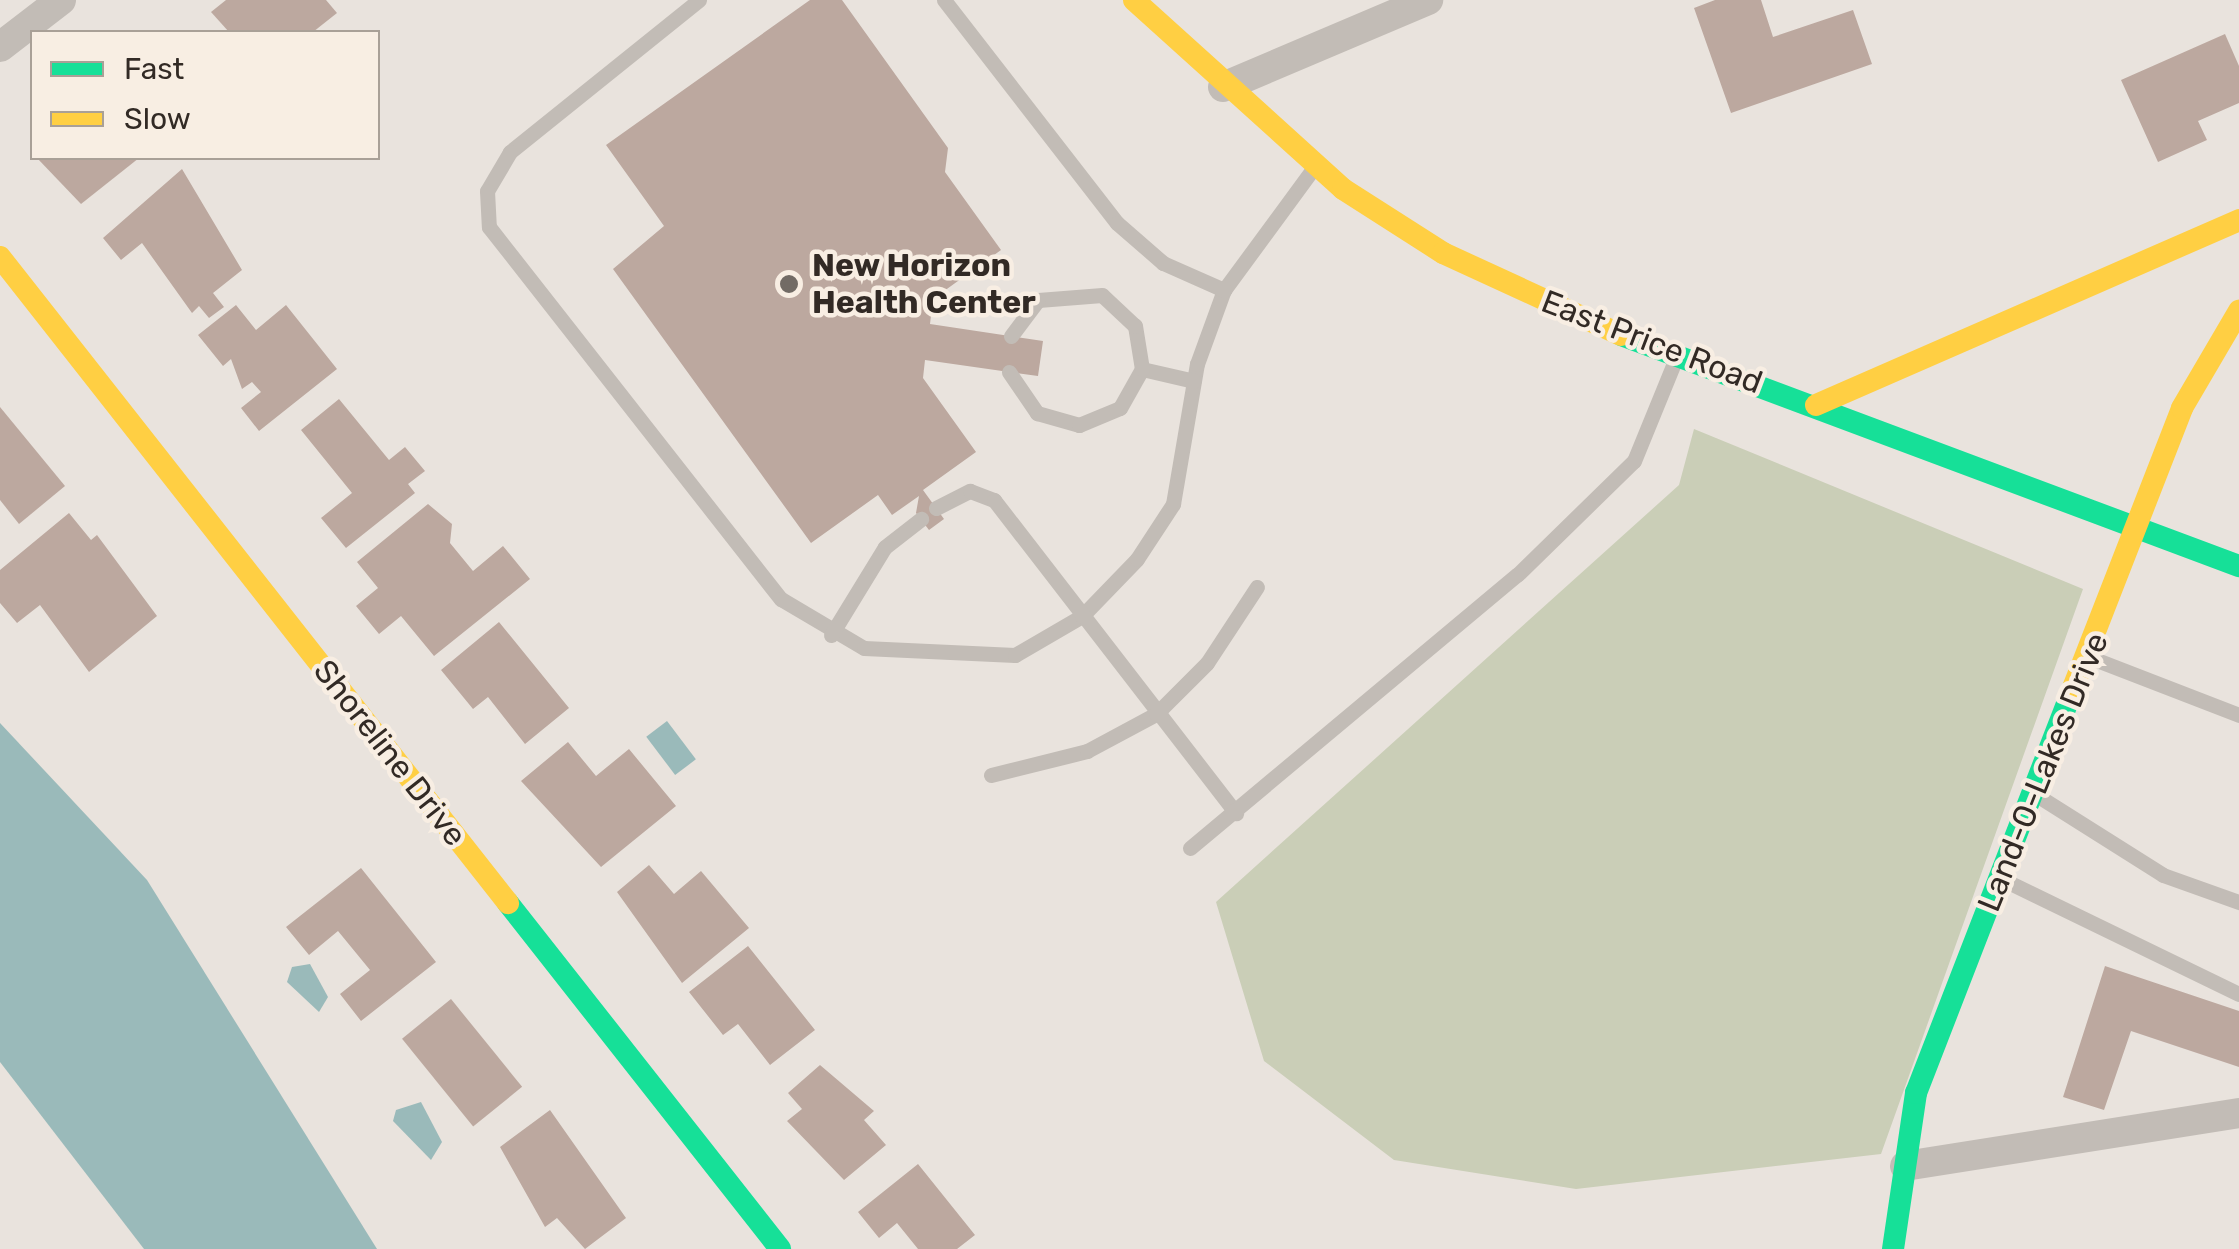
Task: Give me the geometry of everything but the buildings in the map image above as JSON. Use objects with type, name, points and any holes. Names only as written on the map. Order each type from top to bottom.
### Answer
[{"type":"street","points":[[0,47],[61,0]]},
{"type":"street","name":"East Price Road","points":[[1134,0],[1223,87],[1315,166],[1443,253],[1678,355],[2239,566]]},
{"type":"street","points":[[1223,87],[1428,0]]},
{"type":"street","points":[[1816,405],[2239,220]]},
{"type":"street","name":"Shoreline Drive","points":[[0,257],[780,1249]]},
{"type":"street","name":"Land-O-Lakes Drive","points":[[1893,1249],[1916,1094],[2140,529],[2182,408],[2239,311]]},
{"type":"street","points":[[1905,1166],[2239,1113]]},
{"type":"lane","points":[[699,0],[510,152],[487,191],[489,227],[780,599],[831,634],[929,657],[1015,655],[1082,616],[1173,504],[1194,381],[1224,290],[1315,166]]},
{"type":"lane","points":[[944,0],[1117,222],[1163,263],[1224,290]]},
{"type":"lane","points":[[1009,372],[1037,413],[1080,425],[1120,408],[1142,369],[1134,326],[1102,296],[1038,300],[1011,336]]},
{"type":"lane","points":[[1190,848],[1516,575],[1634,460],[1678,355]]},
{"type":"lane","points":[[1142,369],[1194,381]]},
{"type":"lane","points":[[936,508],[970,491],[994,500],[1236,813]]},
{"type":"lane","points":[[831,634],[885,547],[921,519]]},
{"type":"lane","points":[[991,775],[1086,752],[1156,714],[1207,663],[1257,587]]},
{"type":"lane","points":[[2089,657],[2239,714]]},
{"type":"lane","points":[[2035,794],[2163,874],[2239,902]]},
{"type":"lane","points":[[2001,879],[2239,994]]},
{"type":"green space","points":[[1694,429],[2083,589],[1881,1154],[1576,1189],[1394,1160],[1264,1061],[1216,902],[1679,485]]},
{"type":"water","points":[[667,721],[696,759],[675,775],[646,737]]},
{"type":"water","points":[[0,723],[147,880],[377,1249],[144,1249],[0,1062]]},
{"type":"water","points":[[310,964],[328,997],[319,1012],[287,982],[292,967]]},
{"type":"water","points":[[421,1102],[442,1142],[431,1160],[393,1121],[396,1110]]},
{"type":"traffic: fast","points":[[1621,335],[2239,566]]},
{"type":"traffic: fast","points":[[1893,1249],[1916,1093],[2073,688]]},
{"type":"traffic: fast","points":[[508,903],[780,1249]]},
{"type":"traffic: slow","points":[[1134,0],[1343,189],[1443,253],[1621,335]]},
{"type":"traffic: slow","points":[[1816,405],[2239,220]]},
{"type":"traffic: slow","points":[[0,257],[508,903]]},
{"type":"traffic: slow","points":[[2073,688],[2182,408],[2239,311]]},
{"type":"place","name":"New Horizon Health Center","points":[[789,284]]}]
